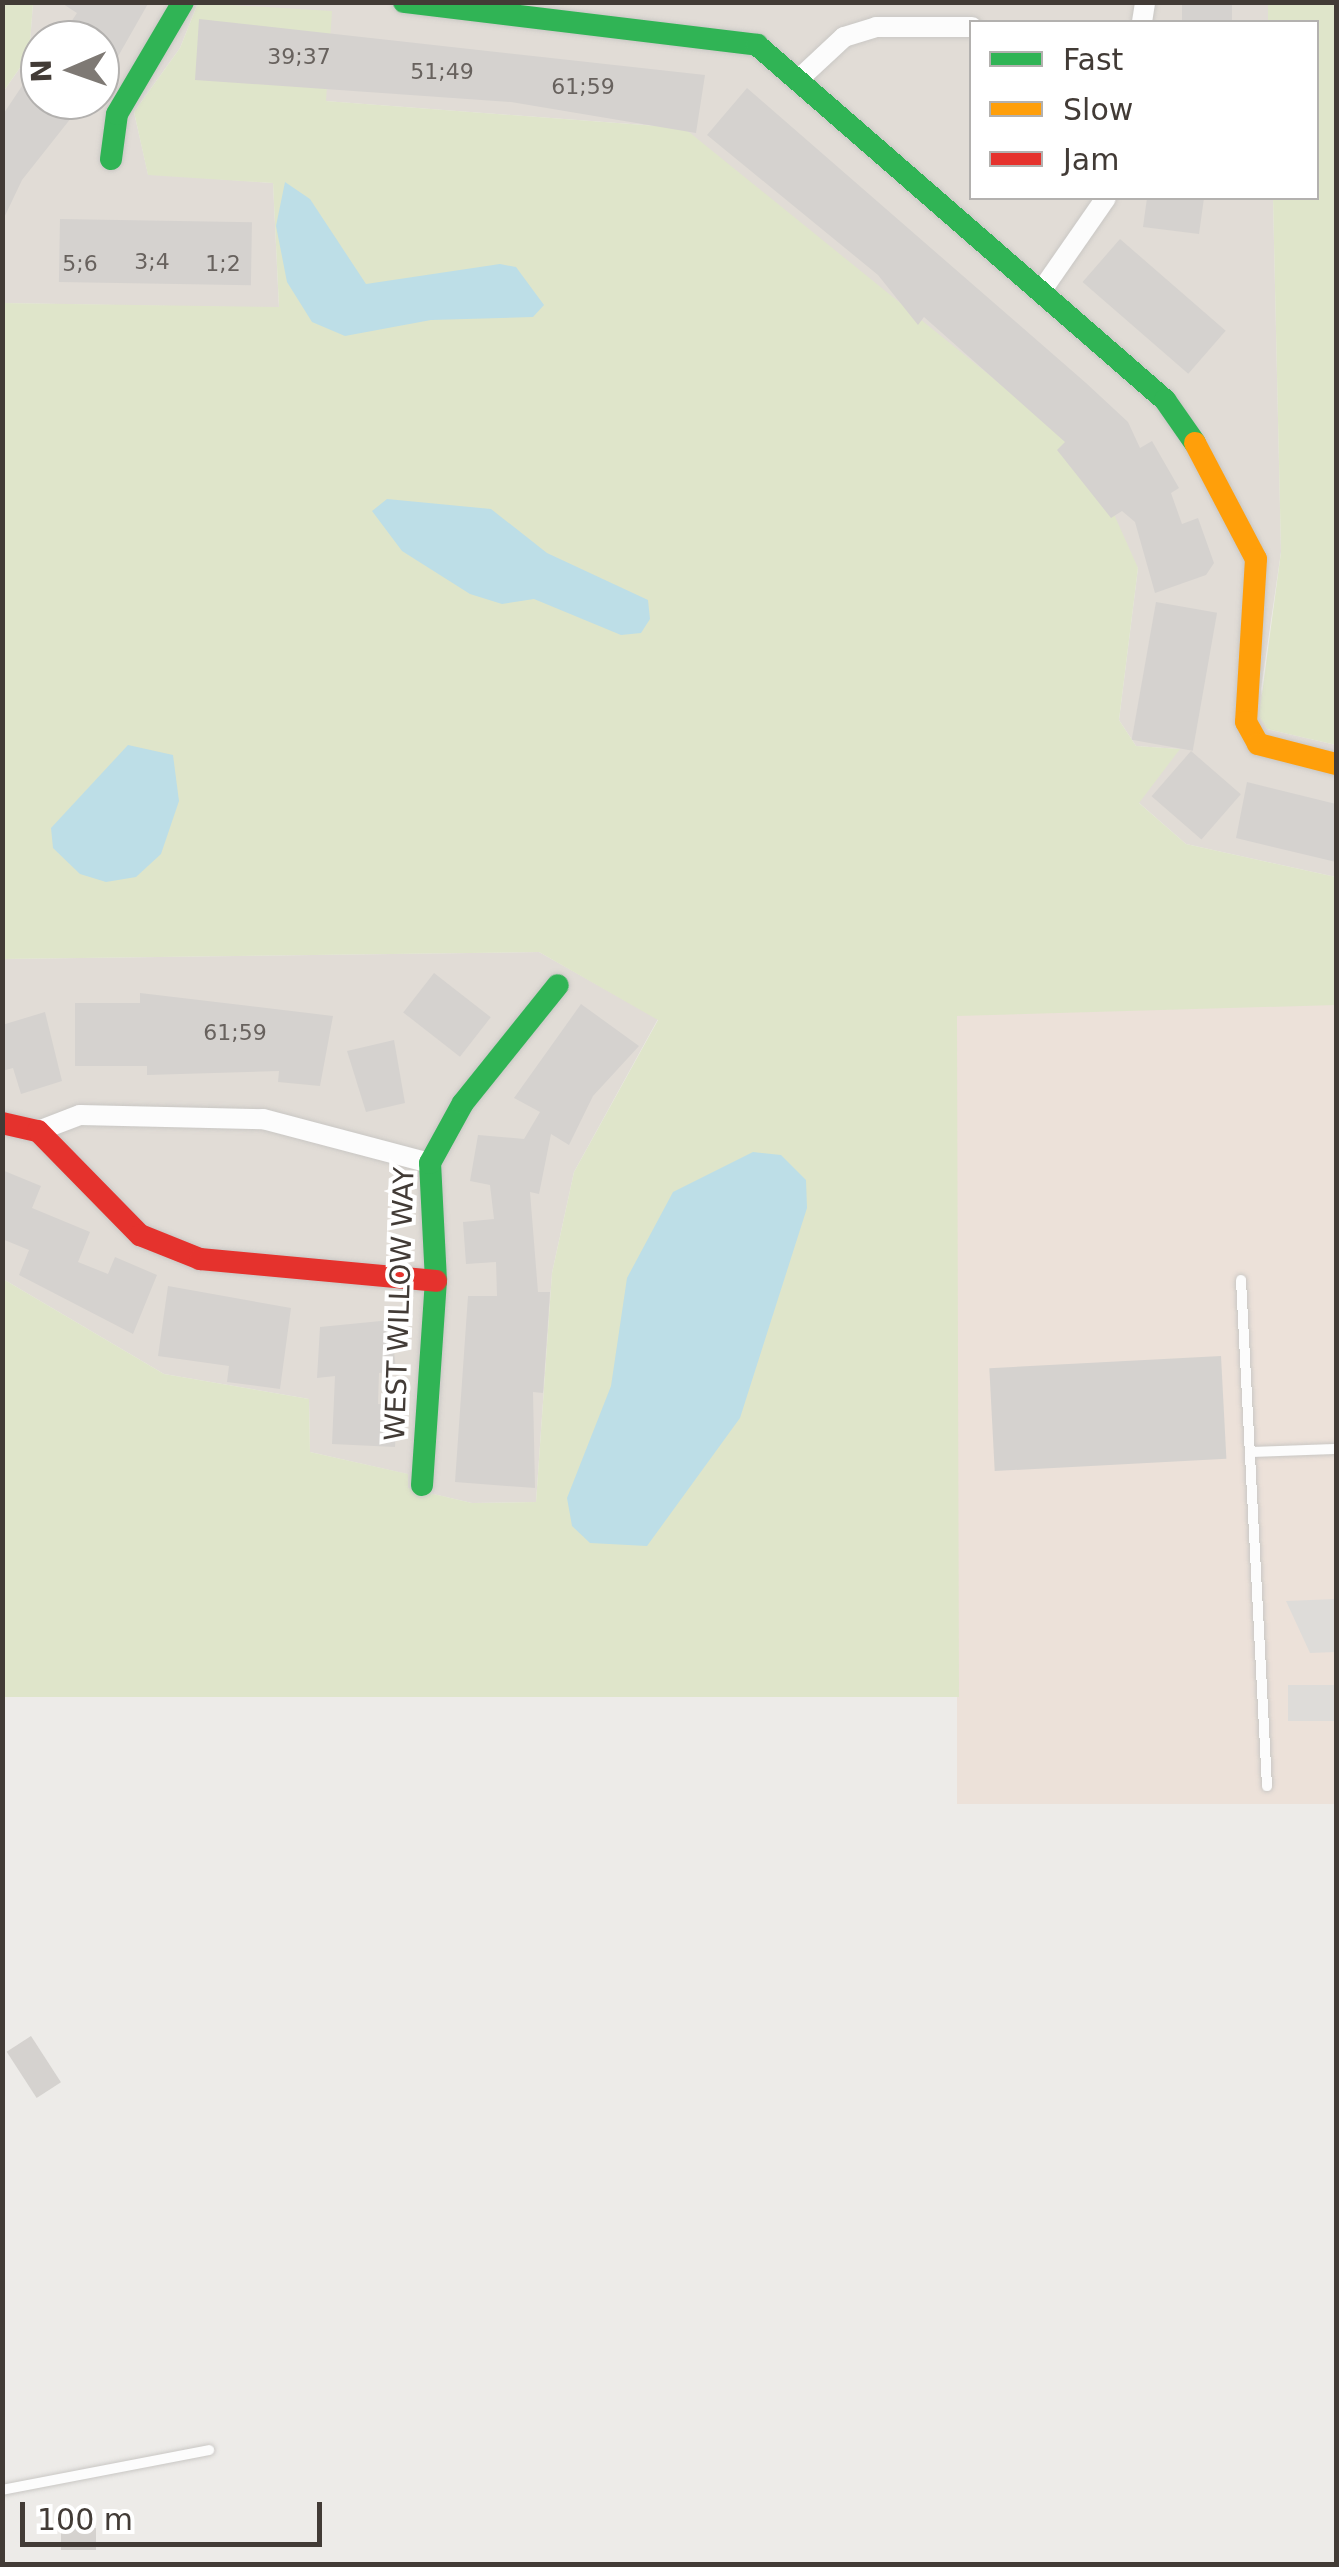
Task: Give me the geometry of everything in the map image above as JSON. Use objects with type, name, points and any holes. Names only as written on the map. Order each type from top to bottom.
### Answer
[{"type":"street","points":[[111,158],[117,114],[183,2]]},
{"type":"street","points":[[404,2],[718,37],[757,45],[800,78],[1164,400],[1221,480],[1256,558],[1246,722],[1258,744],[1336,764]]},
{"type":"street","points":[[800,78],[844,37],[876,27],[969,27]]},
{"type":"street","points":[[1042,290],[1105,200]]},
{"type":"street","name":"WEST WILLOW WAY","points":[[422,1486],[436,1282],[430,1163],[464,1103],[558,985]]},
{"type":"street","points":[[38,1131],[80,1115],[263,1119],[430,1163]]},
{"type":"street","points":[[2,1123],[38,1131],[140,1235],[185,1253],[267,1271],[436,1282]]},
{"type":"lane","points":[[1241,1280],[1266,1786]]},
{"type":"lane","points":[[1250,1452],[1336,1449]]},
{"type":"lane","points":[[2,2490],[209,2450]]},
{"type":"shaded area","points":[[33,3],[198,3],[180,48],[134,112],[148,174],[273,183],[279,308],[3,303],[3,92],[20,68],[20,120],[120,120],[120,20],[32,20]]},
{"type":"shaded area","points":[[209,3],[1268,3],[1268,20],[969,20],[969,200],[1273,200],[1281,552],[1261,689],[1267,729],[1336,745],[1336,877],[1186,844],[1138,802],[1179,749],[1136,746],[1119,720],[1138,568],[684,128],[325,101]]},
{"type":"shaded area","points":[[539,952],[658,1019],[574,1172],[552,1273],[536,1502],[472,1503],[407,1488],[407,1474],[310,1452],[309,1399],[164,1374],[3,1279],[3,959]]},
{"type":"shaded area","points":[[957,1005],[1336,1005],[1336,1804],[957,1804]]},
{"type":"shaded area","points":[[1336,1599],[1336,1652],[1310,1653],[1286,1601]]},
{"type":"shaded area","points":[[1288,1685],[1336,1685],[1336,1721],[1288,1721]]},
{"type":"green space","points":[[3,2],[33,3],[32,20],[20,20],[20,68],[3,92]]},
{"type":"green space","points":[[198,3],[332,11],[326,101],[684,128],[1087,454],[1138,568],[1119,720],[1136,746],[1180,749],[1139,803],[1186,844],[1336,877],[1336,1005],[957,1016],[959,1697],[3,1697],[3,1279],[164,1374],[309,1399],[310,1452],[408,1474],[408,1488],[472,1503],[536,1502],[552,1273],[574,1172],[658,1020],[539,952],[3,959],[3,303],[279,307],[273,183],[148,175],[134,112],[180,48]]},
{"type":"green space","points":[[1268,3],[1336,3],[1336,745],[1267,729],[1259,716],[1281,552],[1273,200],[1319,200],[1319,20],[1268,20]]},
{"type":"water","points":[[285,182],[310,199],[366,284],[500,264],[516,267],[544,305],[533,317],[431,320],[345,336],[312,322],[287,282],[276,226]]},
{"type":"water","points":[[387,499],[491,509],[547,553],[648,600],[650,619],[641,633],[621,635],[534,599],[502,604],[470,594],[402,551],[372,511]]},
{"type":"water","points":[[128,745],[173,755],[179,801],[161,854],[136,877],[106,882],[80,874],[53,848],[51,828]]},
{"type":"water","points":[[753,1152],[781,1155],[806,1180],[807,1208],[740,1418],[647,1546],[590,1543],[572,1526],[567,1498],[611,1386],[627,1278],[673,1192]]},
{"type":"building","points":[[60,2],[149,2],[120,53],[120,20],[72,20],[77,13]]},
{"type":"building","points":[[1182,2],[1232,2],[1232,20],[1182,20]]},
{"type":"building","points":[[199,19],[705,75],[696,133],[511,102],[195,80]]},
{"type":"building","points":[[747,88],[1086,383],[1128,422],[1140,448],[1152,441],[1179,488],[1171,493],[1182,524],[1198,518],[1214,563],[1206,575],[1155,593],[1135,522],[1122,511],[1111,518],[1057,450],[1065,442],[924,317],[918,325],[878,275],[707,135]]},
{"type":"building","points":[[20,89],[20,120],[69,120],[22,180],[2,222],[2,116]]},
{"type":"building","points":[[1147,200],[1204,200],[1199,234],[1143,227]]},
{"type":"building","points":[[60,219],[252,222],[251,285],[59,282]]},
{"type":"building","points":[[1120,239],[1226,331],[1188,374],[1083,282]]},
{"type":"building","points":[[1156,602],[1217,613],[1193,751],[1132,740]]},
{"type":"building","points":[[1191,751],[1241,794],[1201,840],[1152,796]]},
{"type":"building","points":[[1247,782],[1336,804],[1336,862],[1236,838]]},
{"type":"building","points":[[434,973],[491,1017],[460,1057],[403,1012]]},
{"type":"building","points":[[140,993],[333,1016],[320,1086],[278,1082],[279,1071],[147,1075],[147,1066],[75,1066],[75,1003],[140,1003]]},
{"type":"building","points":[[581,1004],[639,1046],[593,1096],[569,1145],[551,1134],[539,1194],[530,1192],[538,1292],[550,1292],[543,1393],[533,1392],[535,1488],[455,1482],[468,1296],[497,1296],[496,1262],[466,1264],[463,1222],[494,1219],[490,1185],[470,1181],[478,1135],[524,1139],[540,1112],[514,1098]]},
{"type":"building","points":[[45,1012],[62,1081],[21,1094],[13,1068],[2,1071],[2,1025]]},
{"type":"building","points":[[394,1040],[405,1103],[366,1112],[347,1051]]},
{"type":"building","points":[[2,1170],[41,1186],[32,1208],[90,1232],[78,1262],[108,1274],[115,1257],[157,1275],[133,1334],[19,1275],[29,1250],[2,1239]]},
{"type":"building","points":[[168,1286],[291,1308],[280,1389],[227,1382],[229,1366],[158,1356]]},
{"type":"building","points":[[391,1320],[396,1371],[379,1373],[378,1404],[397,1405],[395,1447],[332,1444],[335,1376],[317,1378],[320,1327]]},
{"type":"building","points":[[1221,1356],[1226,1459],[995,1471],[989,1368]]},
{"type":"building","points":[[31,2036],[61,2082],[37,2098],[7,2052]]},
{"type":"building","points":[[61,2528],[96,2528],[96,2550],[61,2550]]},
{"type":"traffic: fast","points":[[111,159],[117,114],[183,2]]},
{"type":"traffic: fast","points":[[404,2],[757,45],[1165,400],[1195,443]]},
{"type":"traffic: fast","points":[[422,1485],[436,1281],[430,1163],[463,1103],[558,985]]},
{"type":"traffic: slow","points":[[1195,443],[1256,559],[1246,722],[1258,744],[1336,764]]},
{"type":"traffic: jam","points":[[2,1123],[38,1131],[140,1235],[200,1259],[436,1281]]}]
